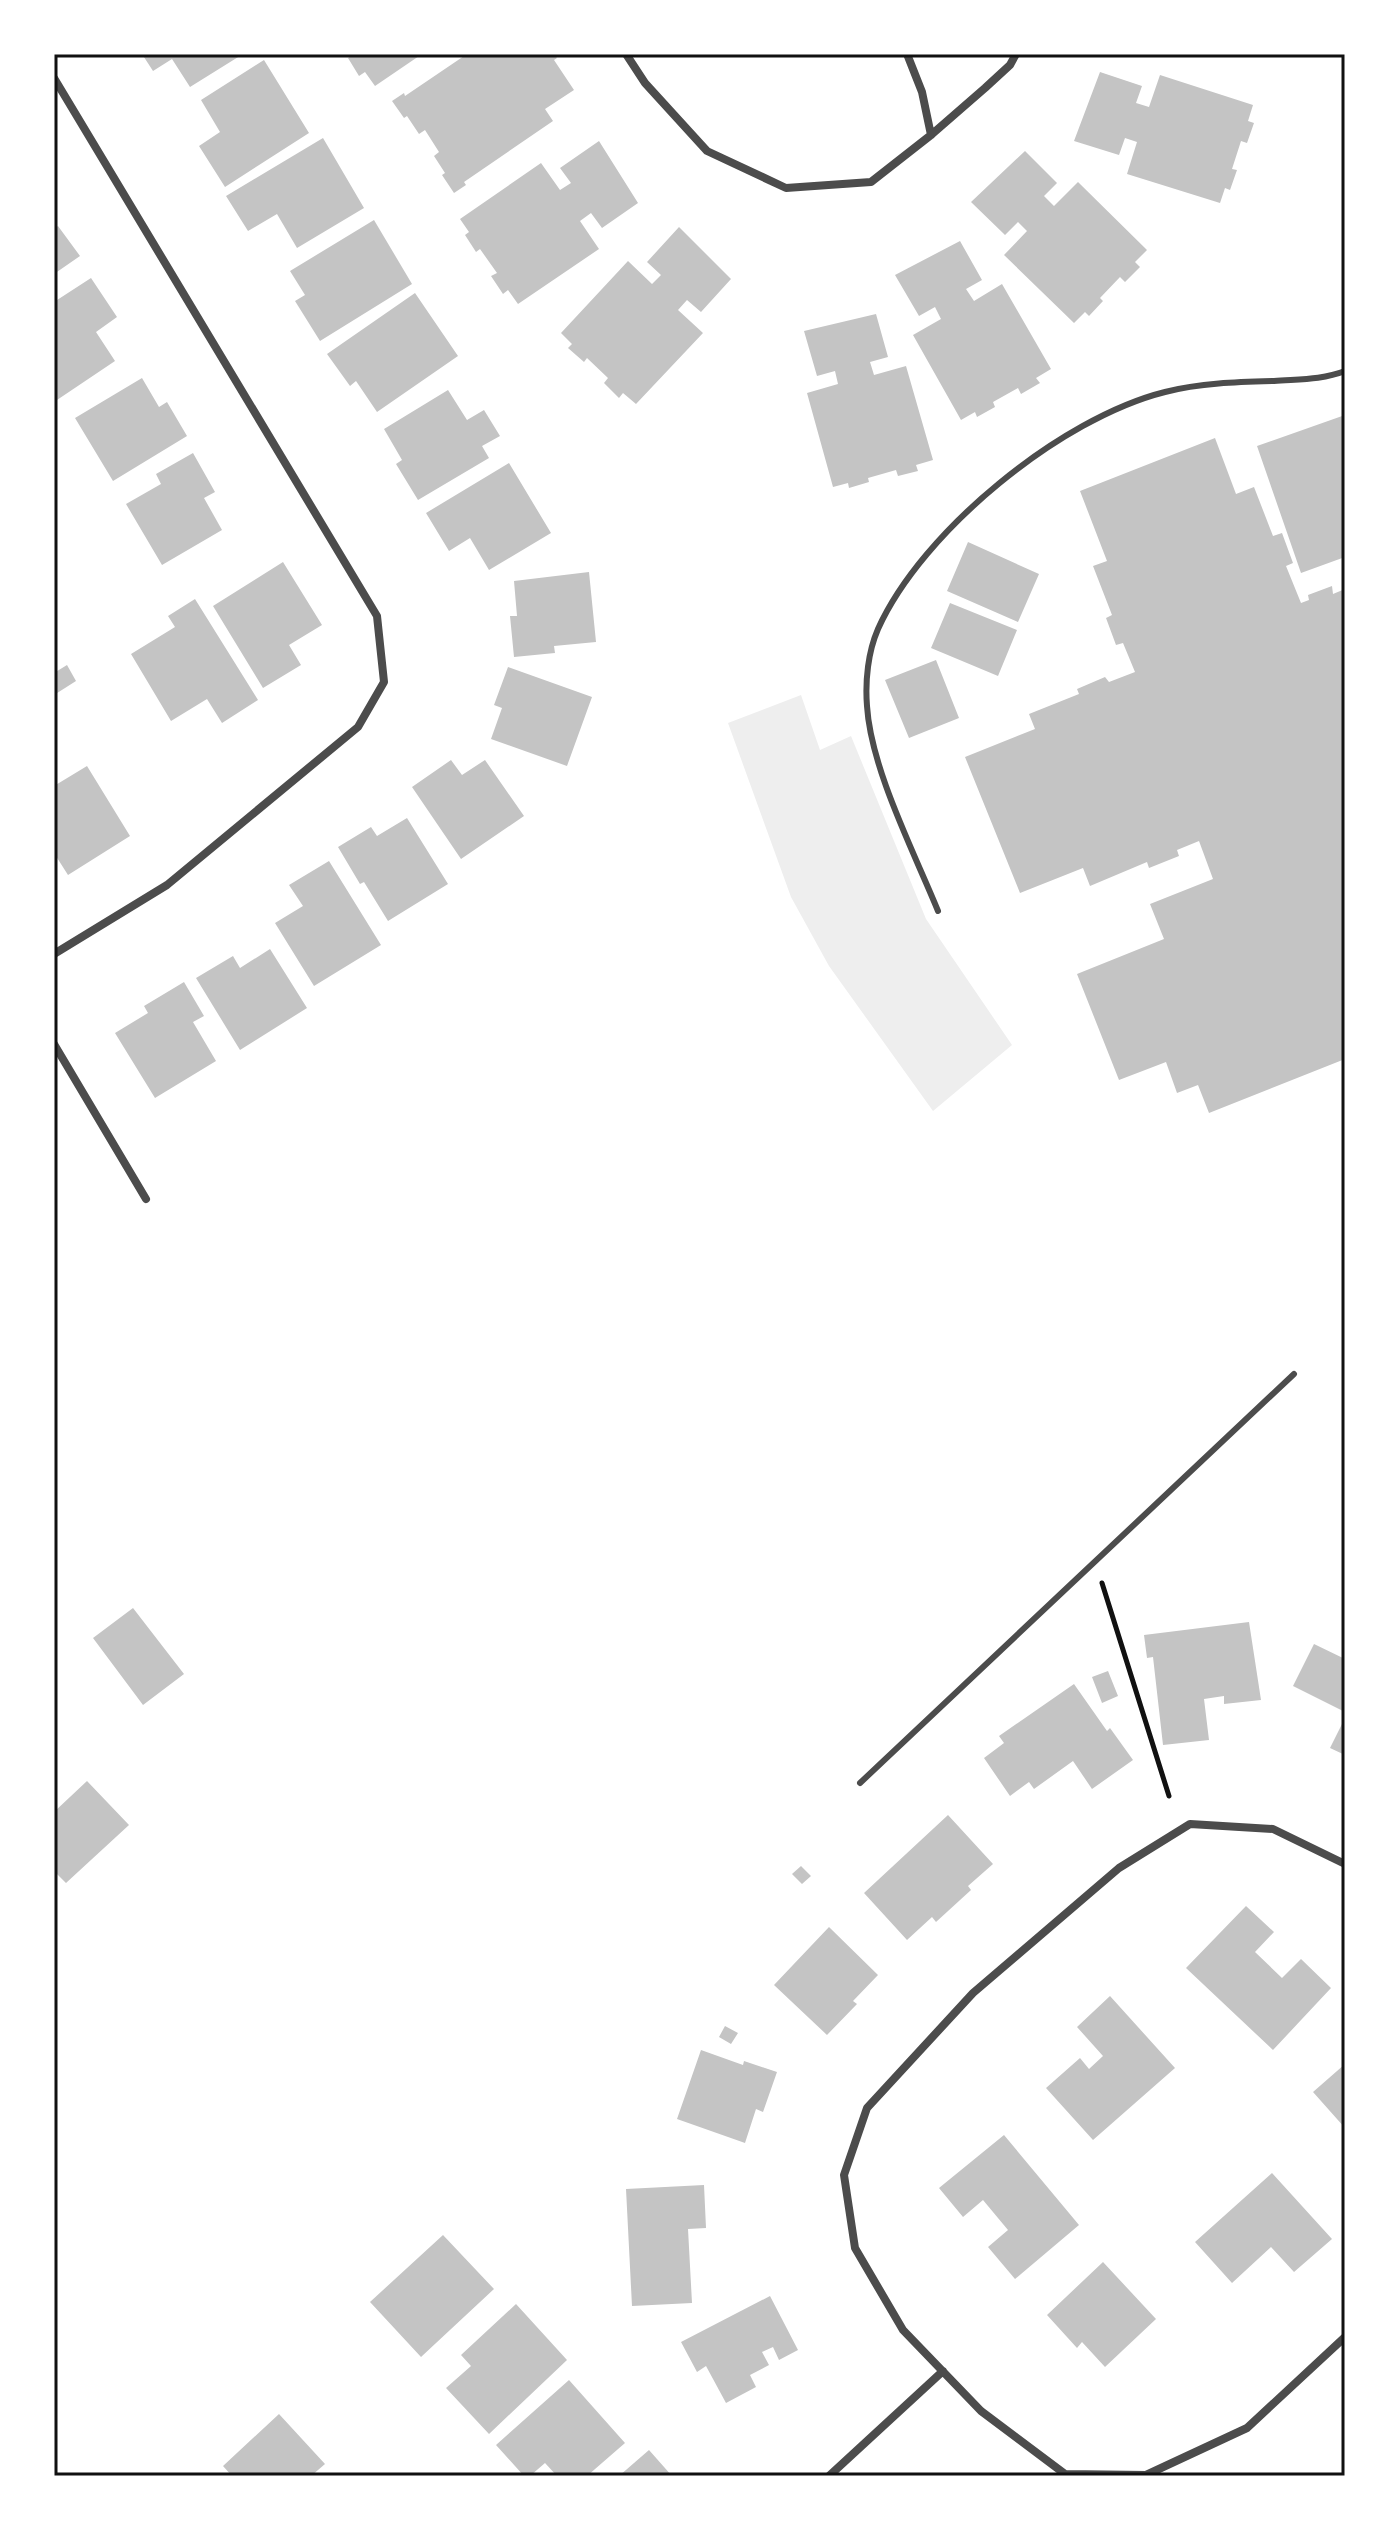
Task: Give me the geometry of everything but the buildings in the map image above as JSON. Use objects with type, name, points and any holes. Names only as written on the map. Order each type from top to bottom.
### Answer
[{"type":"street","points":[[626,54],[645,83],[707,151],[786,188],[871,182],[994,81],[1016,54]]},
{"type":"street","points":[[907,54],[922,92],[931,135]]},
{"type":"street","points":[[54,78],[377,616],[384,682],[358,727],[179,875],[54,954]]},
{"type":"street","points":[[54,1044],[146,1199]]},
{"type":"street","points":[[1345,1864],[1273,1829],[1190,1824],[1119,1868],[973,1993],[867,2108],[844,2175],[855,2248],[903,2330],[981,2411],[1065,2474],[1146,2475],[1247,2428],[1345,2337]]},
{"type":"street","points":[[829,2476],[943,2371]]},
{"type":"lane","points":[[938,911],[871,742],[867,705],[868,668],[877,631],[905,580],[954,525],[998,483],[1074,432],[1118,408],[1166,392],[1193,387],[1327,378],[1345,371]]},
{"type":"lane","points":[[860,1783],[1294,1374]]},
{"type":"path","points":[[1095,1562],[1169,1796]]},
{"type":"shaded area","points":[[801,695],[820,750],[851,736],[926,919],[1012,1045],[933,1111],[829,966],[791,897],[728,723]]}]
